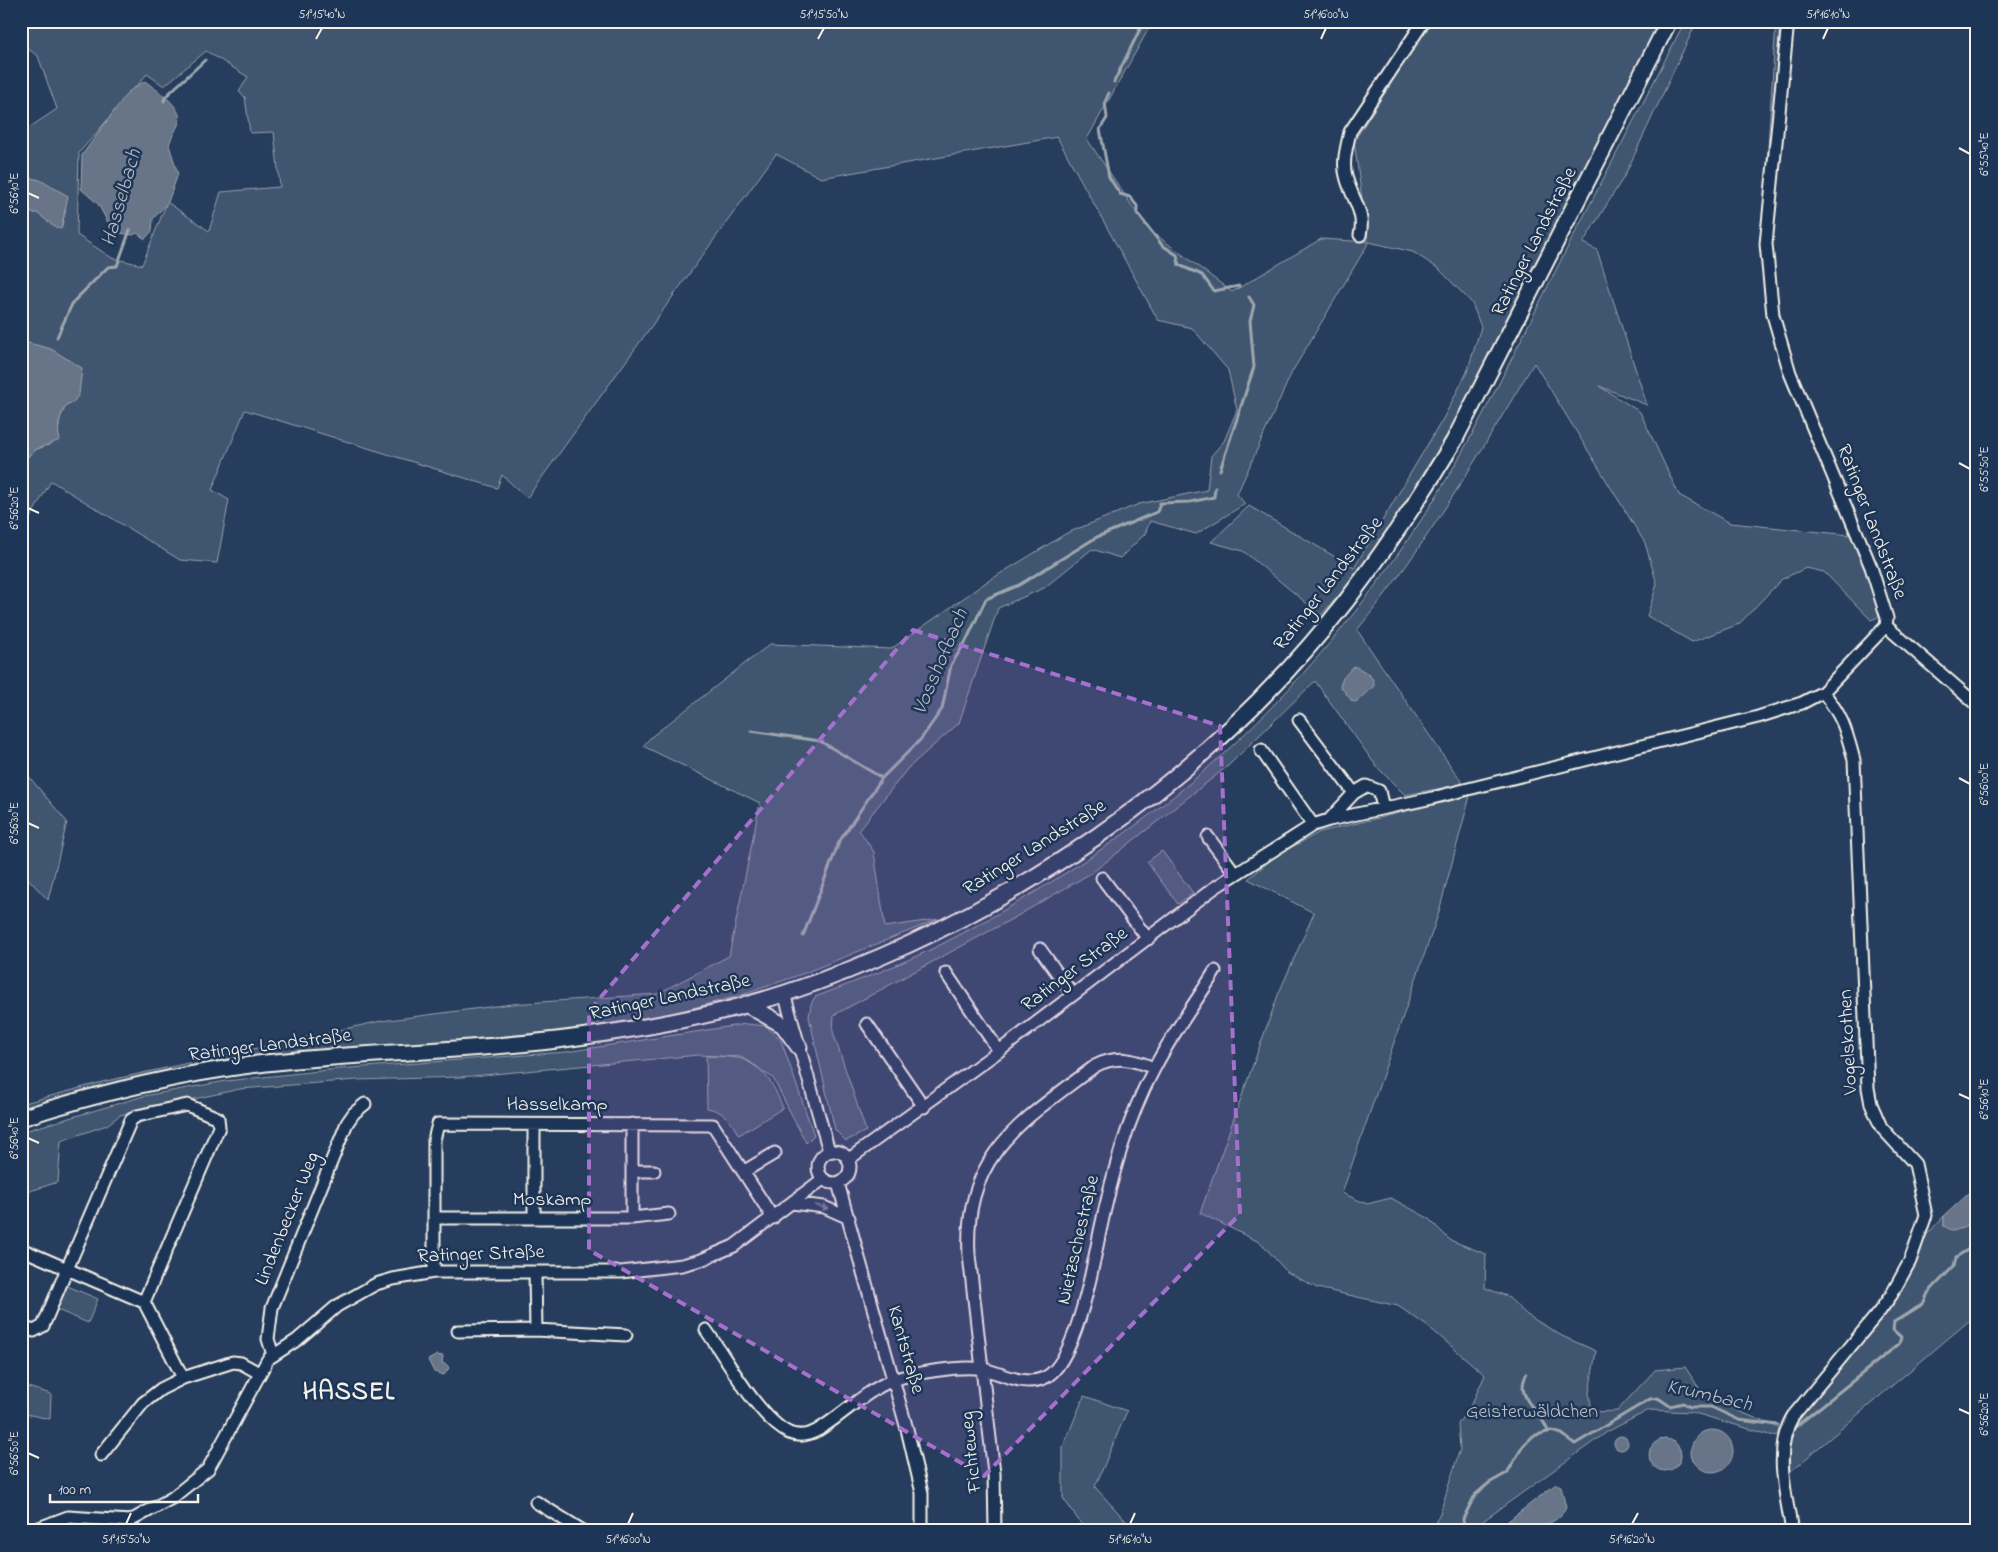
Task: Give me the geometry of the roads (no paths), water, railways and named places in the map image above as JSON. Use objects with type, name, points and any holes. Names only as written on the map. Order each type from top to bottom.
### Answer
[{"type":"main road","name":"Ratinger Landstraße","points":[[21,1118],[129,1088],[222,1069],[313,1059],[555,1040],[680,1020],[746,1004],[784,993],[867,963],[931,934],[1059,861],[1133,809],[1220,736],[1286,671],[1344,603],[1382,554],[1415,506],[1454,441],[1669,21]]},
{"type":"main road","points":[[746,1004],[783,1025],[799,1047]]},
{"type":"street","points":[[1360,236],[1363,222],[1345,174],[1345,154],[1350,132],[1424,21]]},
{"type":"street","name":"Ratinger Landstraße","points":[[1506,779],[1758,716],[1802,703],[1823,692],[1886,626],[1887,618],[1871,567],[1790,373],[1773,315],[1766,244],[1788,21]]},
{"type":"street","name":"Ratinger Landstraße","points":[[1886,626],[1977,705]]},
{"type":"street","name":"Vogelskothen","points":[[1792,1531],[1783,1466],[1786,1428],[1793,1416],[1873,1320],[1892,1294],[1910,1261],[1926,1215],[1915,1164],[1881,1127],[1871,1104],[1868,1088],[1854,760],[1845,725],[1836,708],[1823,692]]},
{"type":"street","points":[[1299,720],[1354,793],[1366,786],[1372,787],[1379,791],[1383,808]]},
{"type":"street","points":[[1260,750],[1313,825]]},
{"type":"street","name":"Ratinger Straße","points":[[849,1159],[999,1051],[1235,873],[1313,825],[1506,779]]},
{"type":"street","name":"Ratinger Straße","points":[[1329,820],[1354,793]]},
{"type":"street","points":[[1208,837],[1235,873]]},
{"type":"street","points":[[1102,878],[1148,939]]},
{"type":"street","points":[[1040,949],[1073,995]]},
{"type":"street","name":"Nietzschestraße","points":[[706,1330],[762,1410],[790,1433],[804,1436],[817,1430],[867,1393],[895,1380],[959,1368],[982,1369],[1031,1382],[1046,1377],[1055,1370],[1065,1354],[1080,1318],[1114,1170],[1128,1130],[1154,1068],[1215,971]]},
{"type":"street","points":[[946,973],[999,1051]]},
{"type":"street","points":[[784,993],[828,1152]]},
{"type":"street","points":[[867,1024],[924,1106]]},
{"type":"street","name":"Fichteweg","points":[[995,1531],[997,1513],[994,1473],[968,1234],[974,1194],[986,1164],[1003,1140],[1019,1124],[1095,1066],[1107,1060],[1119,1058],[1132,1059],[1154,1068]]},
{"type":"street","name":"Lindenbecker Weg","points":[[273,1355],[268,1339],[272,1308],[347,1123],[354,1113],[365,1104]]},
{"type":"street","points":[[21,1327],[34,1331],[43,1326],[131,1120],[137,1116],[183,1105],[199,1109],[218,1118],[219,1127],[144,1302]]},
{"type":"street","name":"Hasselkamp","points":[[434,1272],[434,1140],[438,1124],[713,1125],[773,1218]]},
{"type":"street","points":[[632,1124],[632,1218]]},
{"type":"street","points":[[534,1125],[534,1218]]},
{"type":"street","points":[[838,1151],[849,1159],[850,1171],[848,1176],[838,1182],[830,1182],[823,1179],[819,1172],[819,1163],[828,1152],[838,1151]]},
{"type":"street","points":[[743,1172],[775,1153]]},
{"type":"street","points":[[632,1170],[654,1171]]},
{"type":"street","name":"Ratinger Straße","points":[[130,1526],[172,1498],[208,1469],[259,1373],[273,1355],[297,1340],[323,1316],[356,1294],[393,1279],[434,1272],[621,1272],[682,1265],[734,1246],[823,1179]]},
{"type":"street","name":"Kantstraße","points":[[838,1182],[895,1380],[922,1493],[922,1531]]},
{"type":"street","points":[[792,1203],[824,1207],[849,1218]]},
{"type":"street","name":"Moskamp","points":[[435,1218],[632,1218],[669,1214]]},
{"type":"street","points":[[21,1249],[144,1302],[183,1378]]},
{"type":"street","points":[[535,1272],[536,1330]]},
{"type":"street","points":[[458,1331],[536,1330],[626,1335]]},
{"type":"street","points":[[101,1455],[148,1399],[161,1388],[183,1378],[233,1362],[259,1373]]},
{"type":"street","points":[[536,1502],[583,1531]]},
{"type":"street","points":[[31,1531],[68,1517],[130,1526]]},
{"type":"water","points":[[145,81],[173,105],[179,117],[179,123],[169,145],[178,174],[168,202],[153,219],[152,231],[145,239],[137,233],[133,235],[113,232],[98,204],[81,189],[82,155],[128,92]]},
{"type":"water","points":[[21,176],[40,180],[68,196],[61,229],[55,227],[37,213],[21,212]]},
{"type":"water","points":[[29,343],[51,349],[82,368],[79,394],[73,403],[67,404],[62,412],[58,430],[60,440],[37,449],[26,458],[21,458],[21,345]]},
{"type":"water","points":[[1354,666],[1365,671],[1374,682],[1374,686],[1356,702],[1352,701],[1340,686],[1343,678]]},
{"type":"water","points":[[1977,1186],[1977,1214],[1963,1228],[1953,1231],[1944,1226],[1944,1216]]},
{"type":"water","points":[[437,1355],[443,1356],[442,1363],[449,1368],[444,1375],[434,1372],[428,1360]]},
{"type":"water","points":[[1708,1430],[1716,1430],[1727,1436],[1733,1451],[1727,1466],[1716,1472],[1708,1472],[1697,1466],[1691,1455],[1691,1447],[1697,1436]]},
{"type":"water","points":[[1618,1436],[1624,1436],[1628,1443],[1624,1450],[1618,1450],[1614,1446],[1614,1440]]},
{"type":"water","points":[[1665,1439],[1671,1440],[1676,1444],[1680,1449],[1680,1461],[1676,1466],[1671,1470],[1665,1471],[1659,1470],[1654,1466],[1650,1461],[1649,1455],[1650,1449],[1654,1444],[1659,1440]]},
{"type":"water","points":[[1556,1484],[1561,1486],[1566,1508],[1560,1516],[1535,1528],[1495,1531]]},
{"type":"waterway","name":"Vosshofbach","points":[[1114,82],[1144,21]]},
{"type":"waterway","name":"Hasselbach","points":[[164,101],[165,97],[205,60]]},
{"type":"waterway","name":"Vosshofbach","points":[[1109,93],[1105,102],[1107,118],[1100,129],[1109,177],[1120,194],[1130,197],[1137,206],[1137,213],[1162,245],[1177,255],[1179,265],[1202,275],[1214,291],[1239,286]]},
{"type":"waterway","name":"Hasselbach","points":[[57,337],[73,302],[108,267],[117,266],[130,230]]},
{"type":"waterway","name":"Vosshofbach","points":[[1220,470],[1254,367],[1250,321],[1254,305],[1249,297]]},
{"type":"waterway","name":"Vosshofbach","points":[[803,936],[839,842],[882,778],[921,739],[942,709],[951,665],[966,641],[986,599],[1019,585],[1097,537],[1157,512],[1160,503],[1190,502],[1214,497],[1215,488]]},
{"type":"waterway","points":[[751,731],[820,741],[882,778]]},
{"type":"waterway","name":"Krumbach","points":[[1794,1428],[1899,1344],[1901,1337],[1893,1330],[1894,1322],[1923,1304],[1928,1293],[1954,1266],[1956,1257],[1969,1249],[1977,1237]]},
{"type":"waterway","points":[[1526,1374],[1523,1384],[1526,1399],[1542,1420],[1548,1432]]},
{"type":"waterway","name":"Krumbach","points":[[1464,1531],[1463,1519],[1475,1495],[1489,1483],[1507,1473],[1523,1446],[1533,1436],[1551,1431],[1562,1434],[1575,1444],[1650,1399],[1658,1398],[1670,1406],[1683,1403],[1690,1407],[1711,1407],[1739,1420],[1778,1425]]},
{"type":"district","name":"HASSEL","points":[[349,1393]]},
{"type":"park label","name":"Geisterwäldchen","points":[[1532,1412]]}]
